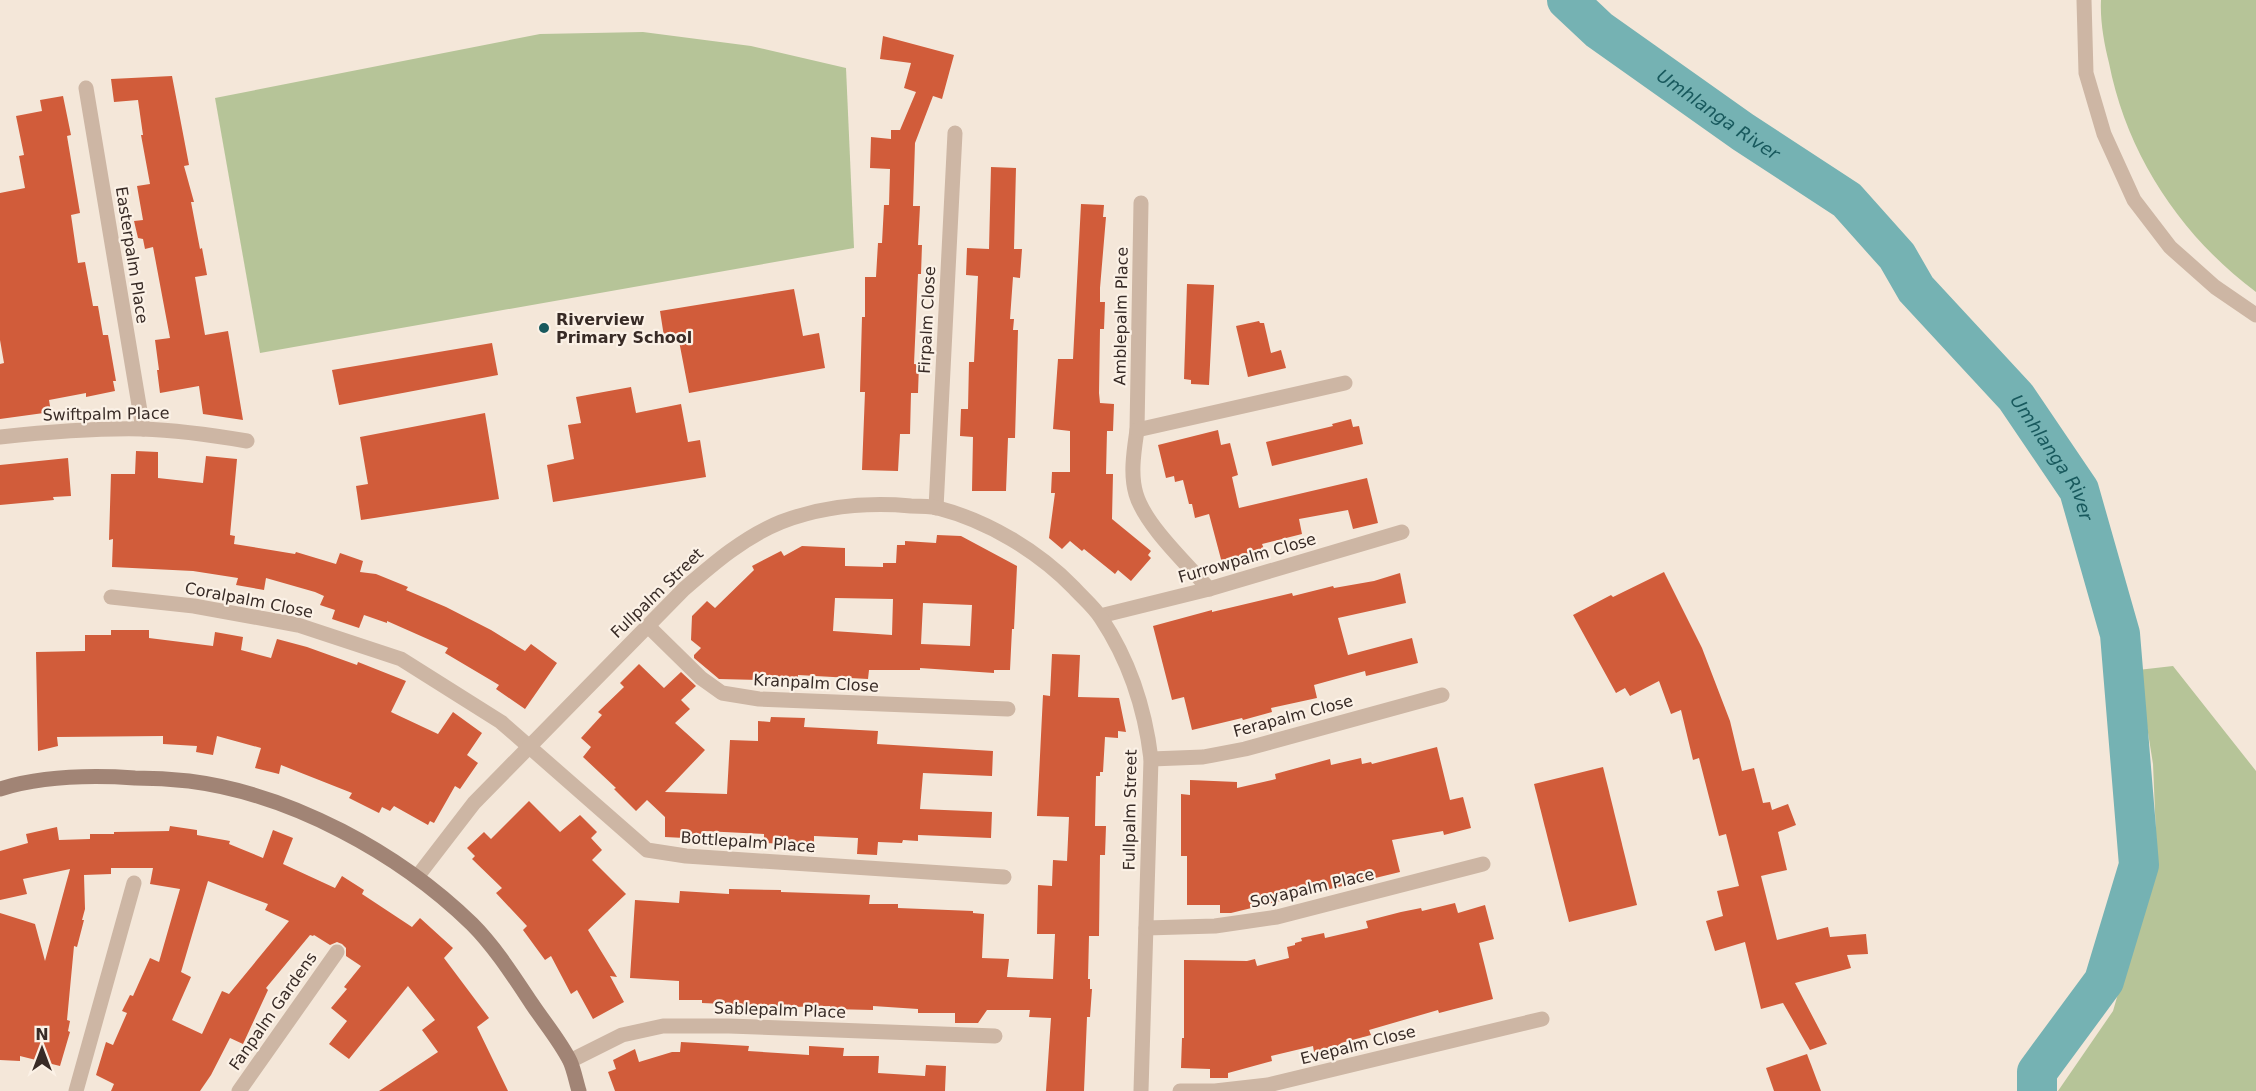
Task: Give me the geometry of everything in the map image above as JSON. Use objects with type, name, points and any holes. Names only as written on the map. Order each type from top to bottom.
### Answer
[{"type":"street","points":[[2084,0],[2086,74],[2104,134],[2134,200],[2170,247],[2215,287],[2256,315]]},
{"type":"street","name":"Easterpalm Place","points":[[86,88],[143,429]]},
{"type":"street","name":"Firpalm Close","points":[[936,508],[955,133]]},
{"type":"street","name":"Amblepalm Place","points":[[1141,203],[1137,430],[1134,476],[1136,493],[1146,516],[1209,589]]},
{"type":"street","points":[[1137,430],[1345,383]]},
{"type":"street","name":"Swiftpalm Place","points":[[0,437],[143,429],[247,441]]},
{"type":"street","name":"Fullpalm Street","points":[[417,877],[474,803],[684,589],[721,557],[749,538],[780,523],[819,510],[859,503],[936,508],[968,518],[1033,552],[1061,575],[1100,616],[1116,643],[1137,692],[1147,724],[1151,759],[1141,1091]]},
{"type":"street","name":"Furrowpalm Close","points":[[1100,616],[1209,589],[1402,532]]},
{"type":"street","name":"Coralpalm Close","points":[[111,597],[194,606],[297,625],[401,659],[501,722],[530,746]]},
{"type":"street","name":"Kranpalm Close","points":[[648,626],[701,678],[722,693],[759,699],[1008,710]]},
{"type":"street","name":"Ferapalm Close","points":[[1151,759],[1203,757],[1245,749],[1442,694]]},
{"type":"street","name":"Bottlepalm Place","points":[[530,746],[647,850],[686,856],[1004,877]]},
{"type":"street","points":[[0,789],[61,779],[112,776],[190,781],[263,798],[301,812],[350,835],[417,877],[473,925],[514,978],[570,1061],[579,1091]]},
{"type":"street","name":"Soyapalm Place","points":[[1146,928],[1215,926],[1277,917],[1483,864]]},
{"type":"street","points":[[76,1091],[134,883]]},
{"type":"street","name":"Fanpalm Gardens","points":[[239,1091],[337,952]]},
{"type":"street","name":"Evepalm Close","points":[[1180,1091],[1215,1091],[1268,1085],[1542,1019]]},
{"type":"street","name":"Sablepalm Place","points":[[570,1061],[622,1035],[663,1026],[729,1026],[995,1036]]},
{"type":"green space","points":[[2101,0],[2256,0],[2256,292],[2204,246],[2161,191],[2144,161],[2117,97],[2104,40]]},
{"type":"green space","points":[[643,32],[751,46],[846,68],[854,248],[260,353],[215,98],[540,34]]},
{"type":"green space","points":[[2173,666],[2256,771],[2256,1091],[2058,1091],[2113,1011],[2157,859],[2153,764],[2138,670]]},
{"type":"building","points":[[883,36],[954,55],[942,99],[933,96],[915,143],[913,206],[920,206],[918,245],[922,245],[921,274],[918,274],[914,364],[919,364],[918,393],[911,393],[910,434],[900,434],[898,471],[862,470],[865,392],[860,392],[865,277],[876,277],[878,243],[882,243],[884,205],[889,205],[890,169],[870,168],[871,137],[891,139],[891,130],[900,130],[916,92],[904,88],[911,63],[880,59]]},
{"type":"building","points":[[172,76],[189,165],[184,166],[194,202],[191,202],[207,275],[195,277],[205,335],[228,331],[243,420],[203,414],[199,386],[160,393],[155,340],[170,338],[153,247],[145,249],[143,239],[138,238],[134,221],[143,220],[137,186],[150,184],[141,135],[143,135],[138,100],[114,102],[111,79]]},
{"type":"building","points":[[63,96],[71,135],[67,136],[80,213],[71,215],[78,263],[85,262],[93,306],[98,306],[103,335],[108,335],[116,381],[113,381],[115,391],[86,397],[86,393],[49,400],[51,412],[0,419],[0,364],[4,363],[0,340],[0,193],[25,188],[19,156],[24,155],[16,116],[42,111],[40,100]]},
{"type":"building","points":[[991,167],[1016,168],[1014,249],[1022,249],[1020,278],[1013,277],[1010,319],[1014,319],[1013,330],[1018,330],[1015,438],[1008,438],[1006,491],[972,491],[973,437],[960,436],[961,409],[968,409],[969,362],[974,362],[978,276],[966,275],[967,248],[989,249]]},
{"type":"building","points":[[1081,204],[1104,205],[1103,217],[1106,217],[1100,288],[1100,302],[1105,302],[1104,329],[1100,329],[1099,393],[1100,403],[1114,404],[1113,431],[1107,431],[1106,474],[1113,474],[1112,519],[1151,551],[1148,555],[1151,558],[1131,581],[1118,570],[1115,574],[1084,549],[1082,551],[1070,541],[1062,549],[1049,538],[1055,493],[1051,493],[1052,472],[1070,472],[1070,431],[1053,429],[1058,359],[1073,359]]},
{"type":"building","points":[[1187,284],[1214,285],[1209,385],[1191,384],[1191,380],[1184,379]]},
{"type":"building","points":[[794,289],[803,336],[819,333],[825,368],[689,393],[679,341],[665,343],[660,311]]},
{"type":"building","points":[[1259,321],[1264,323],[1271,353],[1281,350],[1286,368],[1248,377],[1236,326]]},
{"type":"building","points":[[492,343],[498,375],[339,405],[332,370]]},
{"type":"building","points":[[631,387],[636,413],[681,404],[688,442],[700,440],[706,477],[553,502],[547,465],[574,459],[568,425],[581,423],[576,397]]},
{"type":"building","points":[[485,413],[499,499],[361,520],[356,486],[368,484],[360,437]]},
{"type":"building","points":[[1351,419],[1353,427],[1359,426],[1363,444],[1272,466],[1266,442],[1333,426],[1332,424]]},
{"type":"building","points":[[1218,430],[1221,445],[1230,443],[1238,475],[1232,477],[1239,508],[1367,478],[1378,523],[1353,529],[1348,510],[1299,519],[1302,534],[1262,544],[1264,549],[1249,552],[1250,556],[1222,563],[1209,514],[1195,518],[1183,480],[1175,482],[1174,476],[1166,478],[1158,445]]},
{"type":"building","points":[[136,451],[158,452],[158,478],[203,483],[206,456],[237,459],[230,535],[235,536],[234,544],[295,554],[296,552],[336,564],[340,553],[363,561],[360,572],[376,574],[408,587],[406,590],[491,630],[525,651],[531,644],[557,663],[525,709],[496,689],[499,685],[445,653],[448,648],[387,621],[387,623],[364,615],[359,628],[332,619],[335,610],[320,605],[324,596],[315,592],[266,578],[264,590],[236,585],[238,578],[193,571],[112,567],[113,539],[109,540],[111,474],[135,474]]},
{"type":"building","points":[[68,458],[71,496],[53,497],[54,500],[0,505],[0,465]]},
{"type":"building","points":[[937,535],[961,536],[1017,566],[1010,670],[994,670],[994,673],[920,668],[920,670],[869,670],[868,679],[798,675],[798,677],[760,676],[760,680],[719,679],[694,658],[701,648],[691,640],[692,616],[707,601],[715,608],[754,570],[752,566],[781,551],[784,556],[802,546],[845,548],[845,566],[883,567],[883,563],[896,563],[897,545],[905,545],[905,541],[936,543]],"holes":[[[835,598],[893,599],[892,635],[833,631]],[[923,603],[972,605],[970,646],[921,644]]]},
{"type":"building","points":[[1664,572],[1702,648],[1730,721],[1742,771],[1754,768],[1763,803],[1770,802],[1772,810],[1788,804],[1796,825],[1778,832],[1787,870],[1761,876],[1777,940],[1828,927],[1830,937],[1866,934],[1868,954],[1847,955],[1851,968],[1795,983],[1827,1044],[1810,1050],[1783,1003],[1761,1009],[1745,942],[1715,951],[1706,921],[1723,916],[1717,891],[1739,886],[1726,834],[1719,836],[1699,758],[1693,760],[1681,710],[1671,714],[1659,681],[1630,696],[1625,688],[1616,693],[1573,615],[1611,595],[1613,597]]},
{"type":"building","points":[[1400,573],[1406,603],[1338,618],[1348,655],[1412,638],[1418,663],[1366,676],[1365,671],[1314,685],[1317,698],[1271,708],[1272,712],[1243,720],[1242,718],[1192,730],[1184,697],[1172,700],[1153,626],[1212,610],[1212,612],[1292,593],[1293,596],[1333,586],[1334,588],[1374,581]]},
{"type":"building","points":[[111,630],[149,630],[149,638],[213,646],[215,632],[243,637],[241,650],[271,658],[277,639],[357,665],[358,662],[406,681],[391,712],[438,734],[453,712],[482,733],[467,755],[478,763],[460,789],[455,786],[434,823],[430,821],[428,825],[394,806],[390,811],[382,807],[379,813],[349,798],[352,793],[281,765],[279,774],[255,768],[261,748],[217,736],[213,755],[196,752],[197,746],[163,744],[163,736],[57,737],[58,746],[38,751],[36,652],[85,651],[85,635],[111,635]]},
{"type":"building","points":[[1052,654],[1080,655],[1078,697],[1119,698],[1126,732],[1118,731],[1118,738],[1105,737],[1103,772],[1100,772],[1100,776],[1096,776],[1095,826],[1106,826],[1105,855],[1100,855],[1099,936],[1089,936],[1088,979],[1090,979],[1090,989],[1092,989],[1090,1017],[1087,1017],[1084,1091],[1046,1091],[1051,1018],[1029,1017],[1030,1010],[987,1010],[978,1023],[955,1023],[955,1013],[918,1013],[918,1009],[873,1006],[873,1010],[830,1009],[830,1006],[793,1007],[702,1003],[702,1000],[679,1000],[679,981],[630,978],[635,900],[679,903],[680,891],[729,894],[729,889],[870,895],[869,904],[898,904],[898,908],[973,911],[973,913],[984,914],[982,958],[1009,959],[1007,977],[1053,979],[1055,934],[1037,934],[1038,885],[1052,886],[1053,860],[1067,861],[1069,817],[1037,816],[1043,695],[1050,696]]},
{"type":"building","points":[[639,664],[664,688],[681,672],[696,686],[681,700],[690,709],[675,723],[705,750],[665,792],[727,794],[730,740],[758,741],[758,721],[770,722],[771,717],[805,718],[804,727],[878,731],[877,744],[993,751],[992,776],[923,773],[920,809],[992,812],[991,838],[918,835],[918,841],[878,842],[877,855],[857,854],[858,838],[814,836],[814,845],[764,843],[764,834],[704,831],[704,839],[665,837],[665,817],[647,800],[636,811],[614,789],[616,788],[583,757],[591,747],[581,738],[602,715],[598,712],[624,687],[620,683]]},
{"type":"building","points":[[1437,747],[1450,800],[1463,797],[1471,828],[1444,835],[1443,831],[1392,840],[1400,872],[1231,913],[1220,913],[1220,905],[1187,905],[1187,856],[1181,856],[1181,794],[1190,795],[1190,780],[1237,782],[1237,788],[1276,779],[1275,774],[1330,759],[1331,765],[1361,758],[1362,764],[1371,762],[1372,764]]},
{"type":"building","points":[[1603,767],[1637,905],[1569,922],[1534,784]]},
{"type":"building","points":[[529,801],[560,832],[580,815],[597,832],[591,838],[602,850],[592,860],[626,894],[588,930],[617,977],[610,976],[624,1002],[593,1019],[577,990],[571,994],[551,956],[545,960],[523,930],[527,926],[496,893],[502,888],[472,859],[475,856],[467,848],[484,832],[491,839]]},
{"type":"building","points":[[170,826],[197,830],[197,835],[230,841],[229,844],[263,858],[273,830],[293,838],[283,864],[335,888],[342,876],[364,890],[362,894],[412,927],[420,918],[453,948],[444,958],[489,1018],[477,1027],[508,1091],[379,1091],[438,1052],[422,1030],[435,1020],[408,986],[349,1059],[329,1044],[347,1021],[331,1008],[347,989],[344,987],[361,966],[346,956],[346,948],[342,944],[337,942],[330,945],[310,935],[266,988],[268,990],[243,1044],[230,1038],[200,1091],[111,1091],[114,1084],[96,1075],[106,1042],[113,1045],[127,1013],[122,1011],[130,995],[133,996],[150,958],[159,962],[180,889],[150,884],[153,868],[111,868],[111,874],[84,875],[85,909],[82,920],[84,920],[77,947],[74,946],[67,1020],[70,1021],[68,1031],[70,1032],[60,1066],[20,1056],[20,1061],[0,1060],[0,913],[35,924],[45,961],[70,869],[23,879],[27,894],[0,900],[0,851],[28,843],[26,834],[57,827],[59,840],[90,839],[90,834],[114,834],[114,832],[169,831]],"holes":[[[208,881],[268,904],[265,910],[289,921],[229,994],[222,991],[202,1034],[172,1020],[191,977],[181,972]]]},
{"type":"building","points":[[1455,903],[1458,913],[1485,905],[1494,939],[1479,943],[1493,999],[1439,1013],[1438,1010],[1369,1030],[1371,1035],[1341,1043],[1342,1046],[1314,1052],[1313,1046],[1271,1056],[1272,1061],[1228,1073],[1228,1078],[1210,1078],[1210,1069],[1181,1068],[1182,1038],[1184,1038],[1184,960],[1247,961],[1255,959],[1257,966],[1289,958],[1287,947],[1302,941],[1301,938],[1324,933],[1325,938],[1368,928],[1366,921],[1401,912],[1421,908],[1422,911]]},
{"type":"building","points":[[681,1042],[749,1046],[748,1051],[809,1055],[809,1046],[844,1048],[843,1056],[879,1056],[878,1073],[925,1076],[926,1065],[946,1066],[945,1091],[615,1091],[608,1072],[616,1069],[613,1060],[635,1049],[639,1062],[672,1052],[680,1052]]},
{"type":"building","points":[[1807,1054],[1821,1091],[1774,1091],[1766,1068]]},
{"type":"waterway","name":"Umhlanga River","points":[[1567,0],[1599,30],[1743,132],[1847,200],[1897,256],[1916,289],[2016,397],[2079,490],[2120,634],[2139,865],[2104,981],[2037,1072],[2037,1091]]},
{"type":"place","name":"Riverview Primary School","points":[[544,328]]}]
